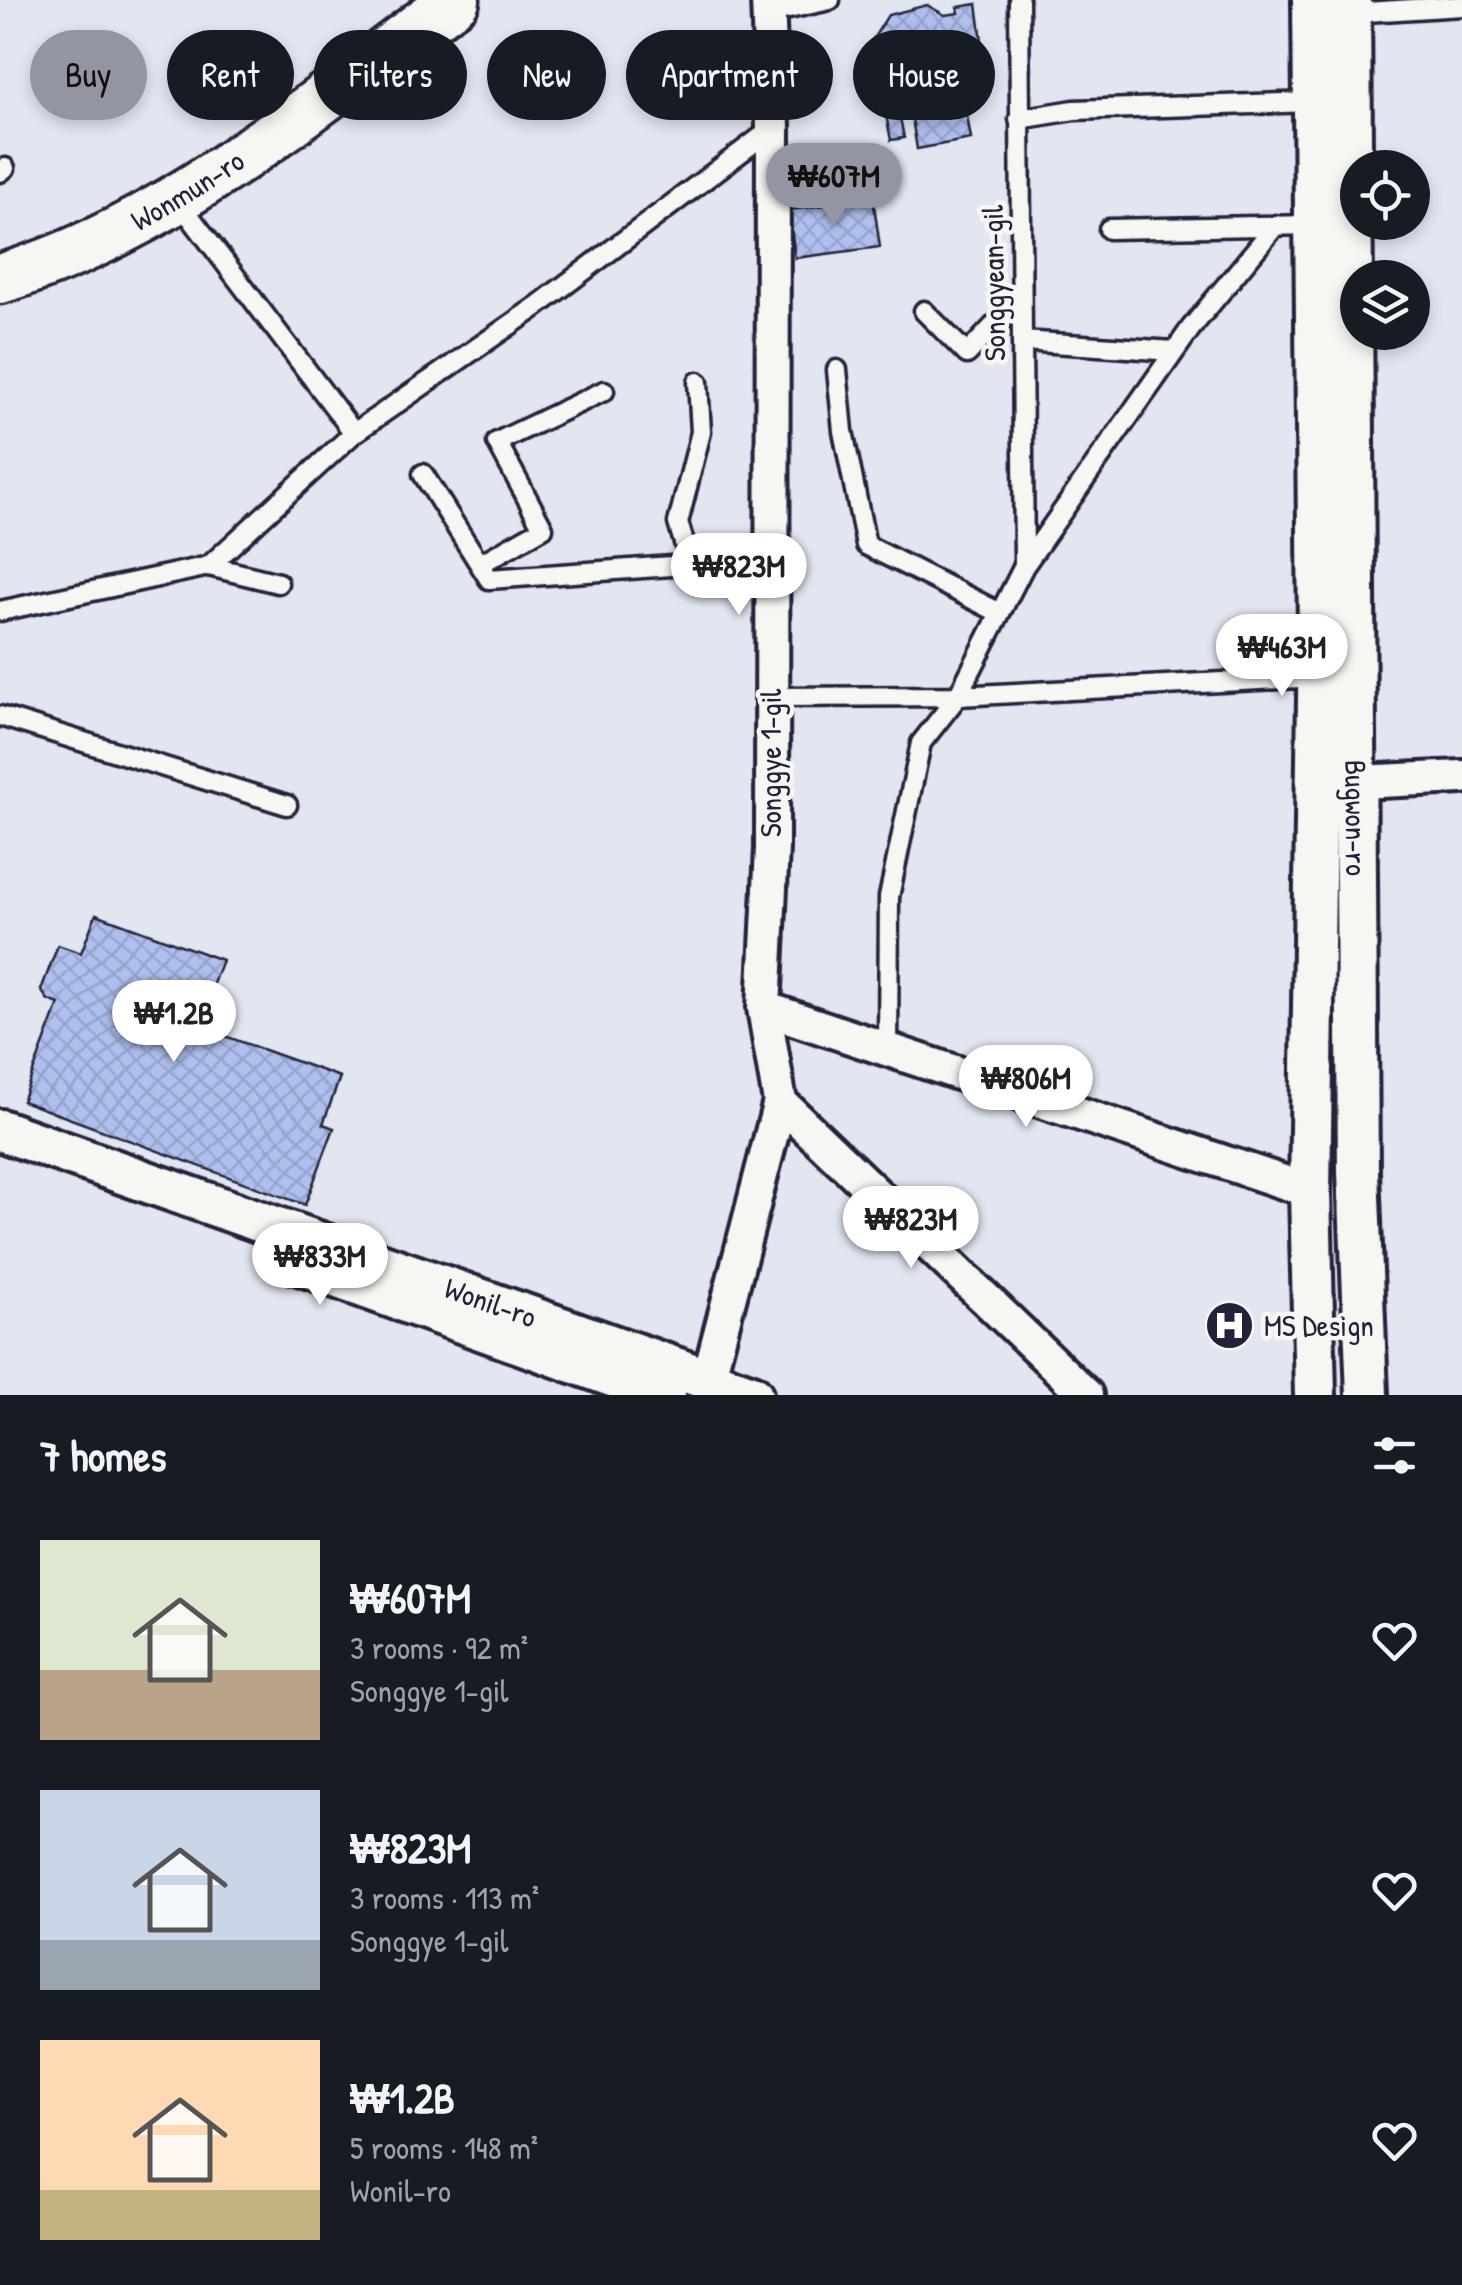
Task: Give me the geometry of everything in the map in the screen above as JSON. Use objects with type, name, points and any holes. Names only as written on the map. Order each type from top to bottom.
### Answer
[{"type":"main road","name":"Wonmun-ro","points":[[0,279],[98,241],[178,201],[455,0]]},
{"type":"street","name":"Bugwon-ro","points":[[1312,1389],[1310,1191],[1318,676],[1295,225],[1314,102],[1313,0]]},
{"type":"street","name":"Songgye 1-gil","points":[[769,7],[773,127],[772,848],[764,1008],[780,1102]]},
{"type":"street","name":"Bugwon-ro","points":[[1350,7],[1359,782],[1358,1172],[1366,1395]]},
{"type":"street","points":[[1359,782],[1462,778]]},
{"type":"street","points":[[764,1008],[1310,1191]]},
{"type":"street","points":[[708,1380],[780,1102],[1086,1395]]},
{"type":"street","name":"Wonil-ro","points":[[0,1130],[752,1395]]},
{"type":"street","name":"Wonil-ro","points":[[0,1156],[664,1395]]},
{"type":"lane","points":[[769,7],[830,0]]},
{"type":"lane","name":"Songgyean-gil","points":[[1019,0],[1024,566]]},
{"type":"lane","points":[[1350,7],[1462,6]]},
{"type":"lane","points":[[1019,119],[1074,110],[1314,102]]},
{"type":"lane","points":[[210,566],[354,433],[536,307],[773,127]]},
{"type":"lane","points":[[178,201],[354,433]]},
{"type":"lane","points":[[1110,229],[1295,225]]},
{"type":"lane","name":"Songgyean-gil","points":[[888,1052],[889,896],[922,743],[958,696],[1024,566],[1174,352],[1295,225]]},
{"type":"lane","points":[[924,312],[967,354],[1021,297]]},
{"type":"lane","points":[[1022,341],[1174,352]]},
{"type":"lane","points":[[837,370],[843,432],[866,545],[1000,613]]},
{"type":"lane","points":[[691,565],[678,523],[702,432],[698,382]]},
{"type":"lane","points":[[480,564],[543,528],[497,442],[604,391]]},
{"type":"lane","points":[[423,474],[489,579],[770,559]]},
{"type":"lane","points":[[0,611],[210,566],[278,583]]},
{"type":"lane","points":[[771,697],[958,696],[1318,676]]},
{"type":"lane","points":[[0,716],[287,805]]},
{"type":"building","points":[[977,4],[981,30],[879,30],[888,15],[927,5],[945,15],[959,13],[958,7]]},
{"type":"building","points":[[887,120],[901,120],[904,138],[891,140]]},
{"type":"building","points":[[912,120],[968,120],[971,139],[917,149]]},
{"type":"building","points":[[873,198],[880,247],[795,258],[789,210]]},
{"type":"building","points":[[96,914],[222,960],[197,1026],[340,1077],[323,1124],[334,1128],[305,1205],[22,1101],[59,1004],[48,1000],[41,990],[58,945],[81,953]]},
{"type":"place","name":"MS Design","points":[[1229,1326]]}]
